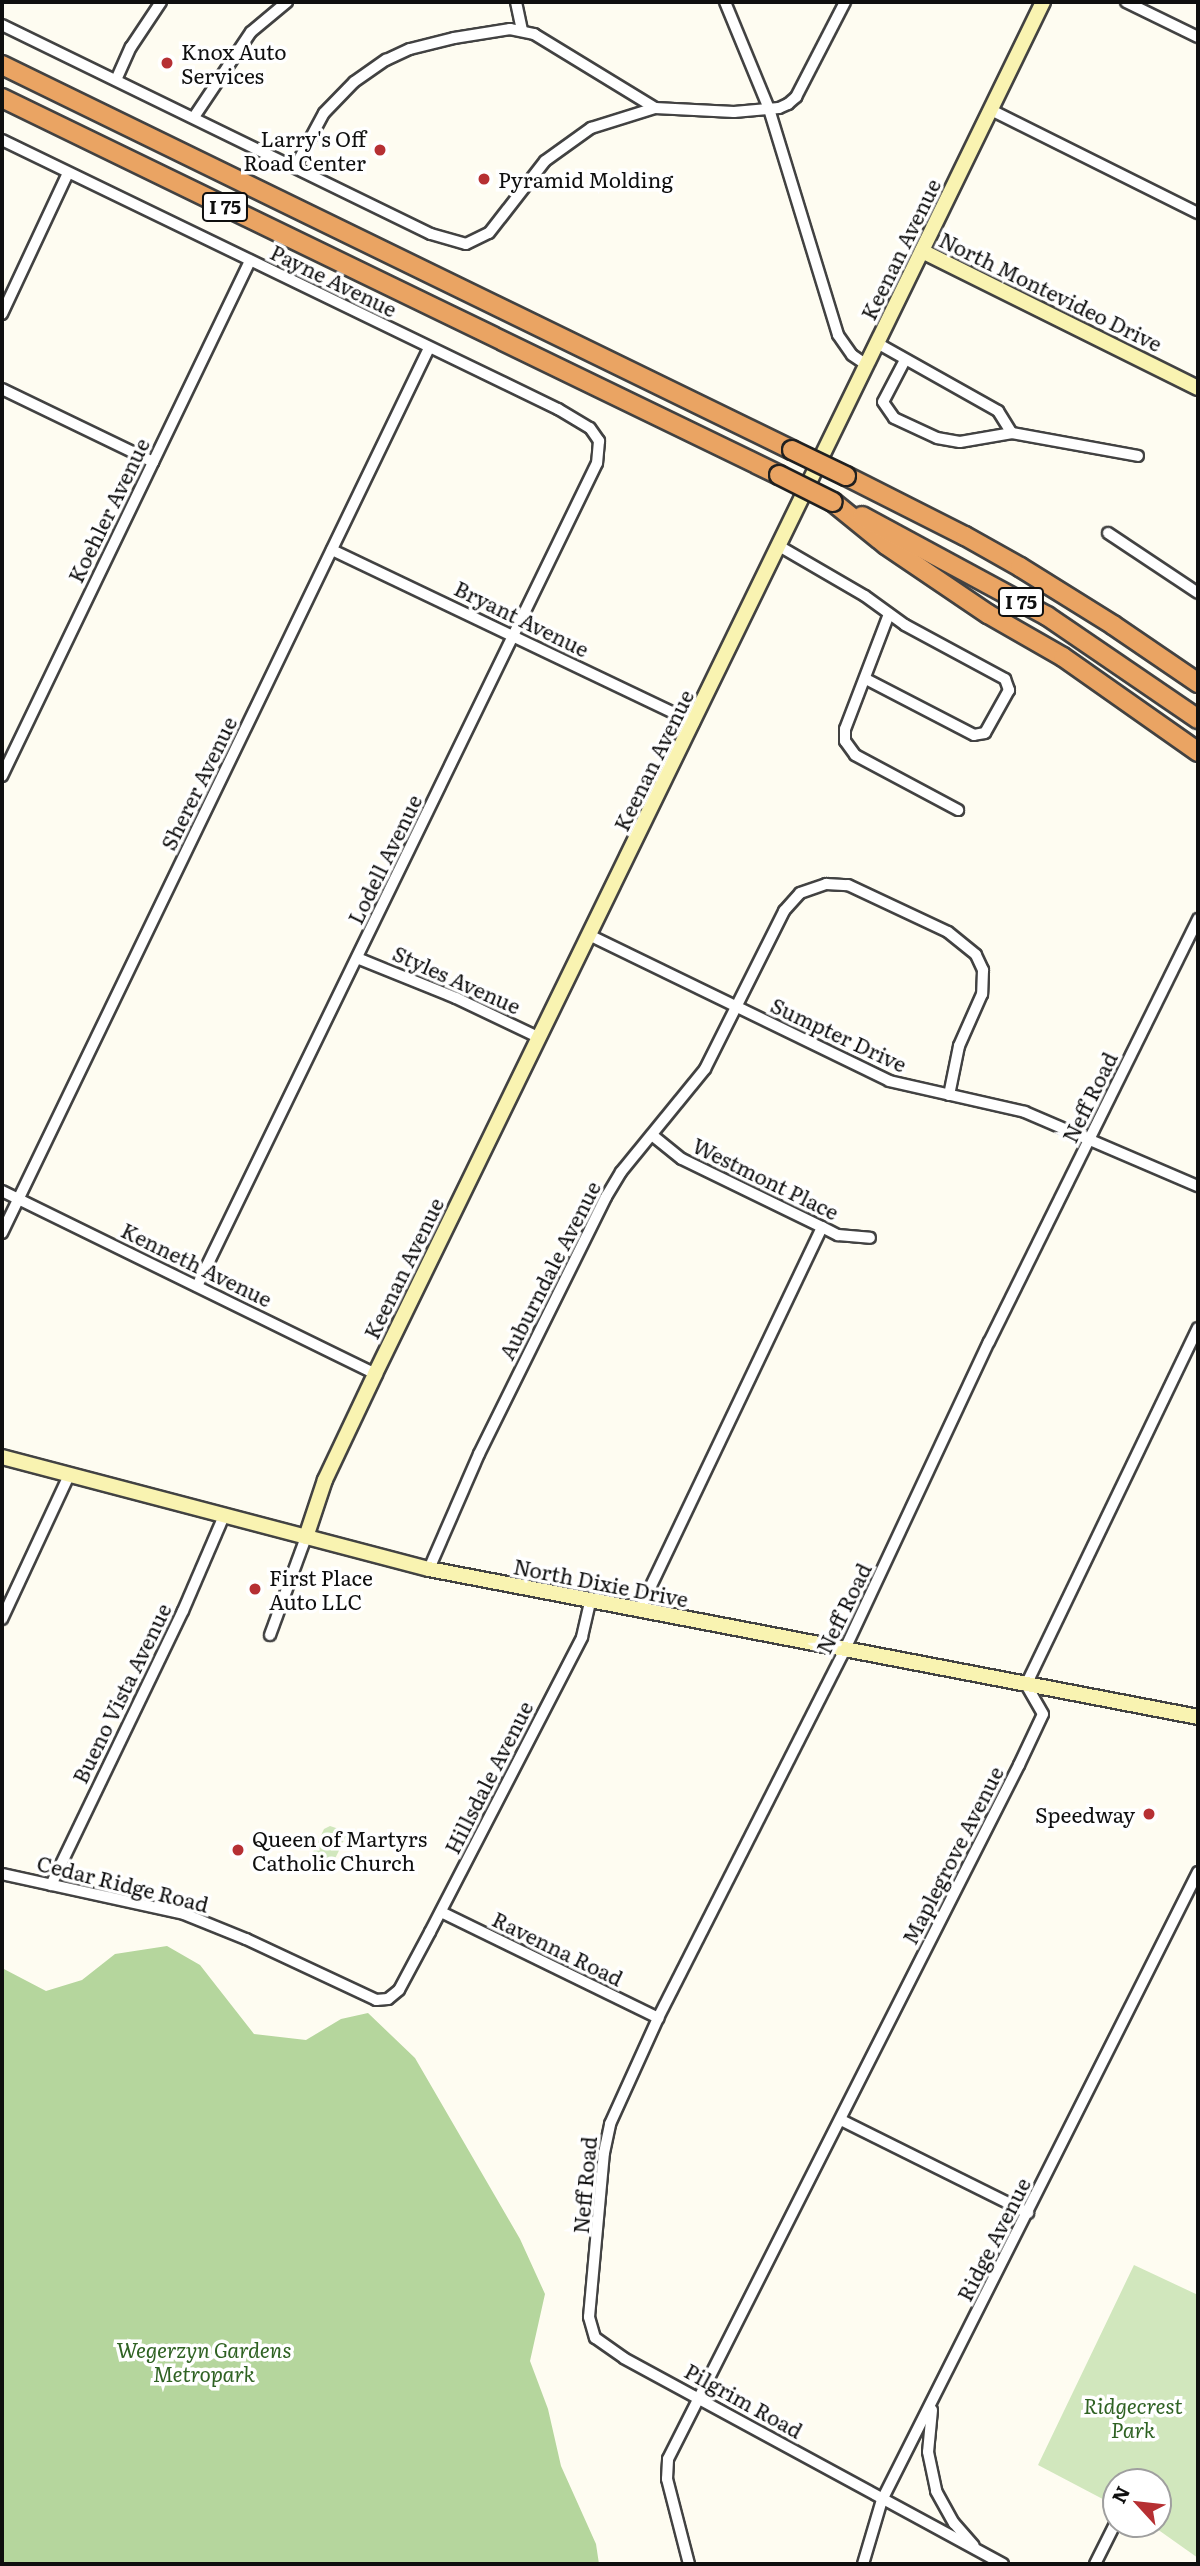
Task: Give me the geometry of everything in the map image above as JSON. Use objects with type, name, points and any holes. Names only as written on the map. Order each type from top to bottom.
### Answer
[{"type":"highway","name":"I 75","points":[[2,65],[846,476],[1020,567],[1113,625],[1198,683]]},
{"type":"highway","name":"I 75","points":[[2,98],[915,543],[1047,616],[1198,719]]},
{"type":"highway","points":[[833,502],[886,545],[988,614],[1063,657],[1198,752]]},
{"type":"street","points":[[116,80],[131,47],[161,2]]},
{"type":"street","points":[[194,117],[251,32],[287,2]]},
{"type":"street","points":[[516,2],[522,30]]},
{"type":"street","points":[[725,2],[769,109],[838,335],[852,355],[867,365]]},
{"type":"street","points":[[2,25],[430,234],[458,244],[477,241],[489,233],[545,161],[571,140],[604,123],[654,108],[734,112],[769,109],[788,104],[796,97],[845,2]]},
{"type":"street","name":"Keenan Avenue","points":[[306,1537],[325,1480],[375,1374],[591,936],[1043,2]]},
{"type":"street","points":[[1126,2],[1198,37]]},
{"type":"street","points":[[295,167],[311,132],[333,102],[354,82],[386,60],[430,42],[510,29],[522,30],[534,34],[654,108]]},
{"type":"street","points":[[991,110],[1198,213]]},
{"type":"street","name":"Payne Avenue","points":[[2,140],[558,409],[590,428],[599,448]]},
{"type":"street","points":[[2,314],[68,173]]},
{"type":"street","name":"North Montevideo Drive","points":[[922,251],[1198,388]]},
{"type":"street","name":"Koehler Avenue","points":[[2,776],[250,261]]},
{"type":"street","points":[[877,343],[998,411],[1013,433]]},
{"type":"street","name":"Sherer Avenue","points":[[2,1233],[429,348]]},
{"type":"street","points":[[905,360],[883,402],[894,418],[937,438],[960,442],[1013,433],[1138,456]]},
{"type":"street","points":[[2,389],[153,462]]},
{"type":"street","name":"Lodell Avenue","points":[[197,1286],[597,463],[599,448]]},
{"type":"street","points":[[1108,533],[1198,593]]},
{"type":"street","points":[[779,546],[865,596],[889,614],[1005,679],[1009,690],[985,733],[974,735],[866,678]]},
{"type":"street","name":"Bryant Avenue","points":[[332,550],[514,634],[694,723]]},
{"type":"street","points":[[889,614],[845,729],[848,747],[894,778],[958,810]]},
{"type":"street","name":"Auburndale Avenue","points":[[429,1569],[479,1454],[606,1197],[621,1172],[705,1069],[784,911],[800,893],[826,884],[848,886],[957,937],[976,955],[981,966],[982,994],[960,1046],[949,1095]]},
{"type":"street","name":"Neff Road","points":[[591,2330],[606,2140],[625,2088],[845,1651],[989,1342],[1198,919]]},
{"type":"street","name":"Sumpter Drive","points":[[591,936],[889,1081],[1024,1112],[1198,1186]]},
{"type":"street","name":"Styles Avenue","points":[[357,958],[443,992],[540,1038]]},
{"type":"street","name":"Westmont Place","points":[[652,1135],[682,1159],[838,1235],[870,1238]]},
{"type":"street","name":"Kenneth Avenue","points":[[2,1191],[375,1374]]},
{"type":"street","points":[[639,1611],[822,1227]]},
{"type":"street","points":[[1026,1685],[1198,1328]]},
{"type":"street","name":"North Dixie Drive","points":[[2,1457],[429,1569],[1198,1717]]},
{"type":"street","points":[[2,1619],[69,1475]]},
{"type":"street","name":"Bueno Vista Avenue","points":[[51,1885],[188,1601],[224,1516]]},
{"type":"street","points":[[270,1635],[306,1537]]},
{"type":"street","name":"Hillsdale Avenue","points":[[388,1999],[399,1990],[441,1912],[582,1637],[590,1602]]},
{"type":"street","name":"Maplegrove Avenue","points":[[688,2564],[666,2470],[668,2459],[841,2120],[1043,1714],[1026,1685]]},
{"type":"street","name":"Ridge Avenue","points":[[863,2564],[883,2500],[1198,1872]]},
{"type":"street","name":"Cedar Ridge Road","points":[[2,1874],[206,1922],[376,2000],[388,1999]]},
{"type":"street","name":"Ravenna Road","points":[[441,1912],[658,2018]]},
{"type":"street","points":[[841,2120],[1028,2213]]},
{"type":"street","name":"Pilgrim Road","points":[[591,2330],[602,2344],[883,2500]]},
{"type":"street","points":[[938,2392],[929,2431],[930,2472],[944,2508],[975,2546]]},
{"type":"street","points":[[883,2500],[975,2546],[1003,2564]]},
{"type":"street","points":[[1095,2564],[1108,2538]]},
{"type":"green space","points":[[330,1826],[348,1832],[331,1867],[316,1860],[313,1852],[324,1829]]},
{"type":"green space","name":"Wegerzyn Gardens Metropark","points":[[167,1946],[200,1965],[254,2034],[306,2040],[341,2019],[368,2013],[415,2058],[520,2239],[545,2294],[530,2361],[548,2409],[561,2466],[596,2544],[599,2564],[2,2564],[2,1968],[46,1991],[82,1980],[115,1954]]},
{"type":"green space","name":"Ridgecrest Park","points":[[1134,2265],[1198,2295],[1198,2558],[1170,2538],[1172,2538],[1172,2468],[1102,2468],[1102,2499],[1038,2465]]},
{"type":"place","name":"Knox Auto Services","points":[[167,63]]},
{"type":"place","name":"Larry's Off Road Center","points":[[380,150]]},
{"type":"place","name":"Pyramid Molding","points":[[484,179]]},
{"type":"place","name":"First Place Auto LLC","points":[[255,1589]]},
{"type":"place","name":"Speedway","points":[[1149,1814]]},
{"type":"place","name":"Queen of Martyrs Catholic Church","points":[[238,1850]]}]
